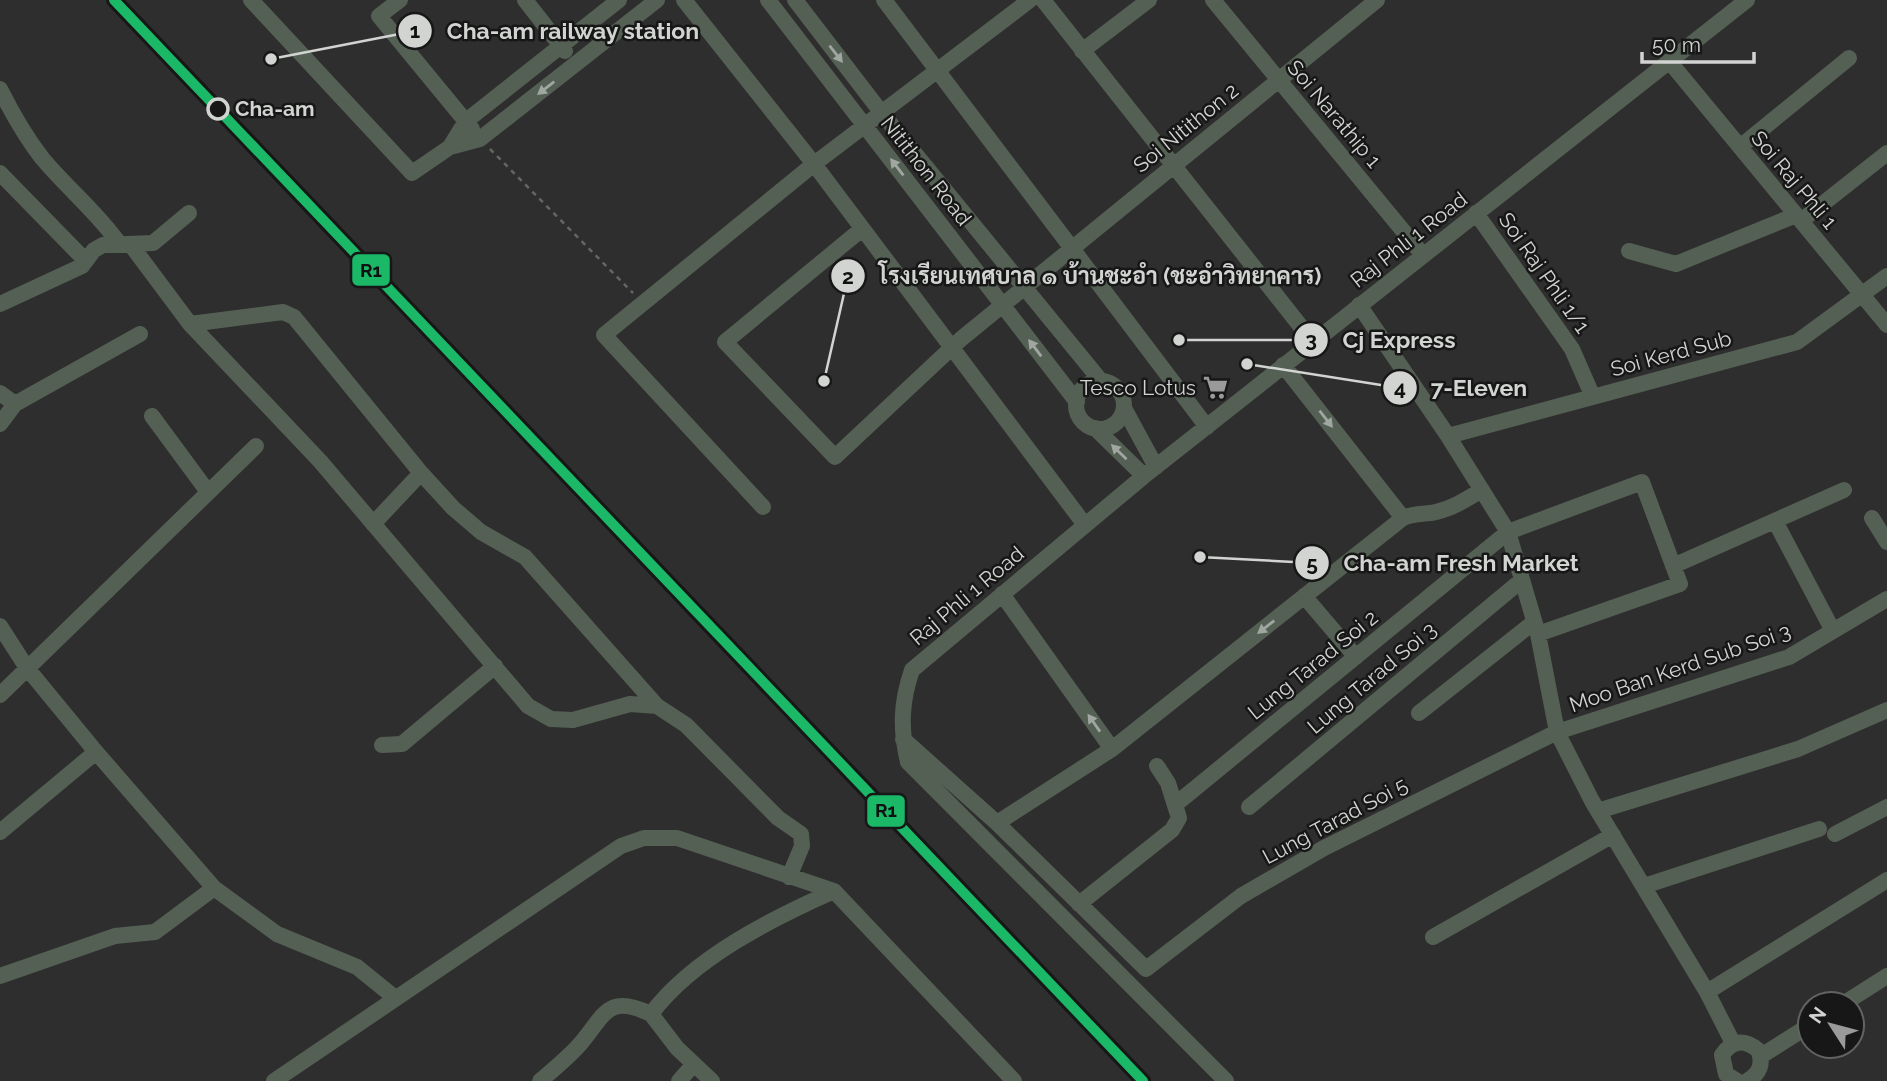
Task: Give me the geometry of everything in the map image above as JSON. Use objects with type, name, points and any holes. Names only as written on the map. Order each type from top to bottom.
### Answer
[{"type":"street","points":[[251,0],[412,173],[450,147],[480,139],[657,0]]},
{"type":"street","points":[[400,0],[379,16],[480,139]]},
{"type":"street","points":[[525,0],[575,65]]},
{"type":"street","points":[[450,147],[466,121],[618,0]]},
{"type":"street","points":[[684,0],[814,164],[1085,525]]},
{"type":"street","name":"Nitithon Road","points":[[768,0],[1077,402]]},
{"type":"street","name":"Nitithon Road","points":[[795,0],[881,112],[1101,381]]},
{"type":"street","points":[[884,0],[1207,426]]},
{"type":"street","points":[[763,507],[604,335],[814,164],[1030,0]]},
{"type":"street","points":[[1043,0],[1313,342]]},
{"type":"street","points":[[1082,51],[1149,0]]},
{"type":"street","name":"Soi Narathip 1","points":[[1213,0],[1423,255]]},
{"type":"street","name":"Soi Nitithon 2","points":[[862,229],[725,342],[835,457],[950,348],[1004,307],[1072,248],[1377,0]]},
{"type":"street","name":"Raj Phli 1 Road","points":[[1226,1081],[908,762],[903,738],[904,693],[912,670],[1150,471],[1747,0]]},
{"type":"street","points":[[1740,147],[1849,58]]},
{"type":"street","name":"Soi Raj Phli 1","points":[[1670,61],[1887,325]]},
{"type":"street","points":[[0,89],[15,118],[41,156],[125,243],[190,324],[320,461],[528,706],[551,719],[573,720],[630,704],[657,706]]},
{"type":"street","points":[[1629,251],[1676,264],[1799,218],[1887,153]]},
{"type":"street","points":[[0,173],[86,261]]},
{"type":"street","points":[[0,304],[86,261],[97,247],[153,243],[189,213]]},
{"type":"street","name":"Soi Raj Phli 1/1","points":[[1476,213],[1572,349],[1593,397]]},
{"type":"street","name":"Soi Kerd Sub","points":[[1448,436],[1797,342],[1887,276]]},
{"type":"street","points":[[1359,305],[1448,436],[1508,532],[1536,628],[1557,732],[1598,811],[1707,992],[1733,1043]]},
{"type":"street","points":[[190,324],[283,312],[294,317],[421,473],[453,508],[481,532],[525,557],[657,706],[686,725],[778,818],[801,834],[802,846],[789,877]]},
{"type":"street","points":[[0,424],[15,404],[47,389],[140,334]]},
{"type":"street","points":[[1283,365],[1403,518]]},
{"type":"street","points":[[1101,381],[1115,387],[1150,471],[1082,421],[1077,402],[1086,386],[1101,381]]},
{"type":"street","points":[[0,393],[15,404]]},
{"type":"street","points":[[1095,428],[1110,427],[1117,422],[1124,408]]},
{"type":"street","points":[[152,416],[208,492]]},
{"type":"street","points":[[0,695],[256,446]]},
{"type":"street","points":[[373,524],[421,473]]},
{"type":"street","name":"Lung Tarad Soi 2","points":[[1176,804],[1508,532],[1642,482],[1673,566]]},
{"type":"street","points":[[997,823],[1112,748],[1403,518],[1417,512],[1432,513],[1453,506],[1482,490]]},
{"type":"street","points":[[1419,713],[1536,628],[1680,584],[1673,566],[1844,491]]},
{"type":"street","points":[[1872,519],[1887,542]]},
{"type":"street","points":[[1775,521],[1833,631]]},
{"type":"street","name":"Lung Tarad Soi 3","points":[[1249,807],[1522,580]]},
{"type":"street","points":[[1002,594],[1112,748]]},
{"type":"street","points":[[1304,596],[1356,657]]},
{"type":"street","name":"Moo Ban Kerd Sub Soi 3","points":[[1557,732],[1789,657],[1887,599]]},
{"type":"street","points":[[0,626],[27,668],[214,888],[277,934],[357,967],[394,997]]},
{"type":"street","points":[[382,745],[402,744],[495,666]]},
{"type":"street","points":[[1598,811],[1798,749],[1887,710]]},
{"type":"street","name":"Lung Tarad Soi 5","points":[[1079,904],[1146,969],[1241,896],[1312,855],[1557,732]]},
{"type":"street","points":[[903,738],[997,823],[1079,904],[1171,830],[1179,818],[1176,804],[1157,766]]},
{"type":"street","points":[[0,832],[96,752]]},
{"type":"street","points":[[1644,886],[1827,832],[1887,807]]},
{"type":"street","points":[[1433,937],[1613,835]]},
{"type":"street","points":[[274,1081],[394,997],[621,846],[644,838],[677,838],[834,891],[1014,1081]]},
{"type":"street","points":[[1707,992],[1887,880]]},
{"type":"street","points":[[0,976],[115,936],[155,932],[214,888]]},
{"type":"street","points":[[651,1014],[685,976],[786,912],[834,891]]},
{"type":"street","points":[[1865,990],[1887,976]]},
{"type":"street","points":[[540,1081],[581,1042],[599,1017],[611,1007],[632,1005],[651,1014],[662,1031],[712,1081]]},
{"type":"street","points":[[1761,1056],[1796,1034]]},
{"type":"street","points":[[1733,1043],[1750,1044],[1761,1056],[1760,1068],[1752,1080]]},
{"type":"street","points":[[1725,1079],[1722,1055],[1733,1043]]},
{"type":"street","points":[[679,1081],[694,1064]]},
{"type":"path","points":[[480,139],[643,303]]},
{"type":"transit line","name":"R1","points":[[114,0],[1143,1081]]},
{"type":"place","name":"Cha-am railway station","points":[[271,59]]},
{"type":"place","name":"Cha-am","points":[[218,109]]},
{"type":"place","name":"Cj Express","points":[[1179,340]]},
{"type":"place","name":"7-Eleven","points":[[1247,364]]},
{"type":"place","name":"โรงเรียนเทศบาล ๑ บ้านชะอำ (ชะอำวิทยาคาร)","points":[[824,381]]},
{"type":"place","name":"Tesco Lotus","points":[[1216,388]]},
{"type":"place","name":"Cha-am Fresh Market","points":[[1200,557]]}]
